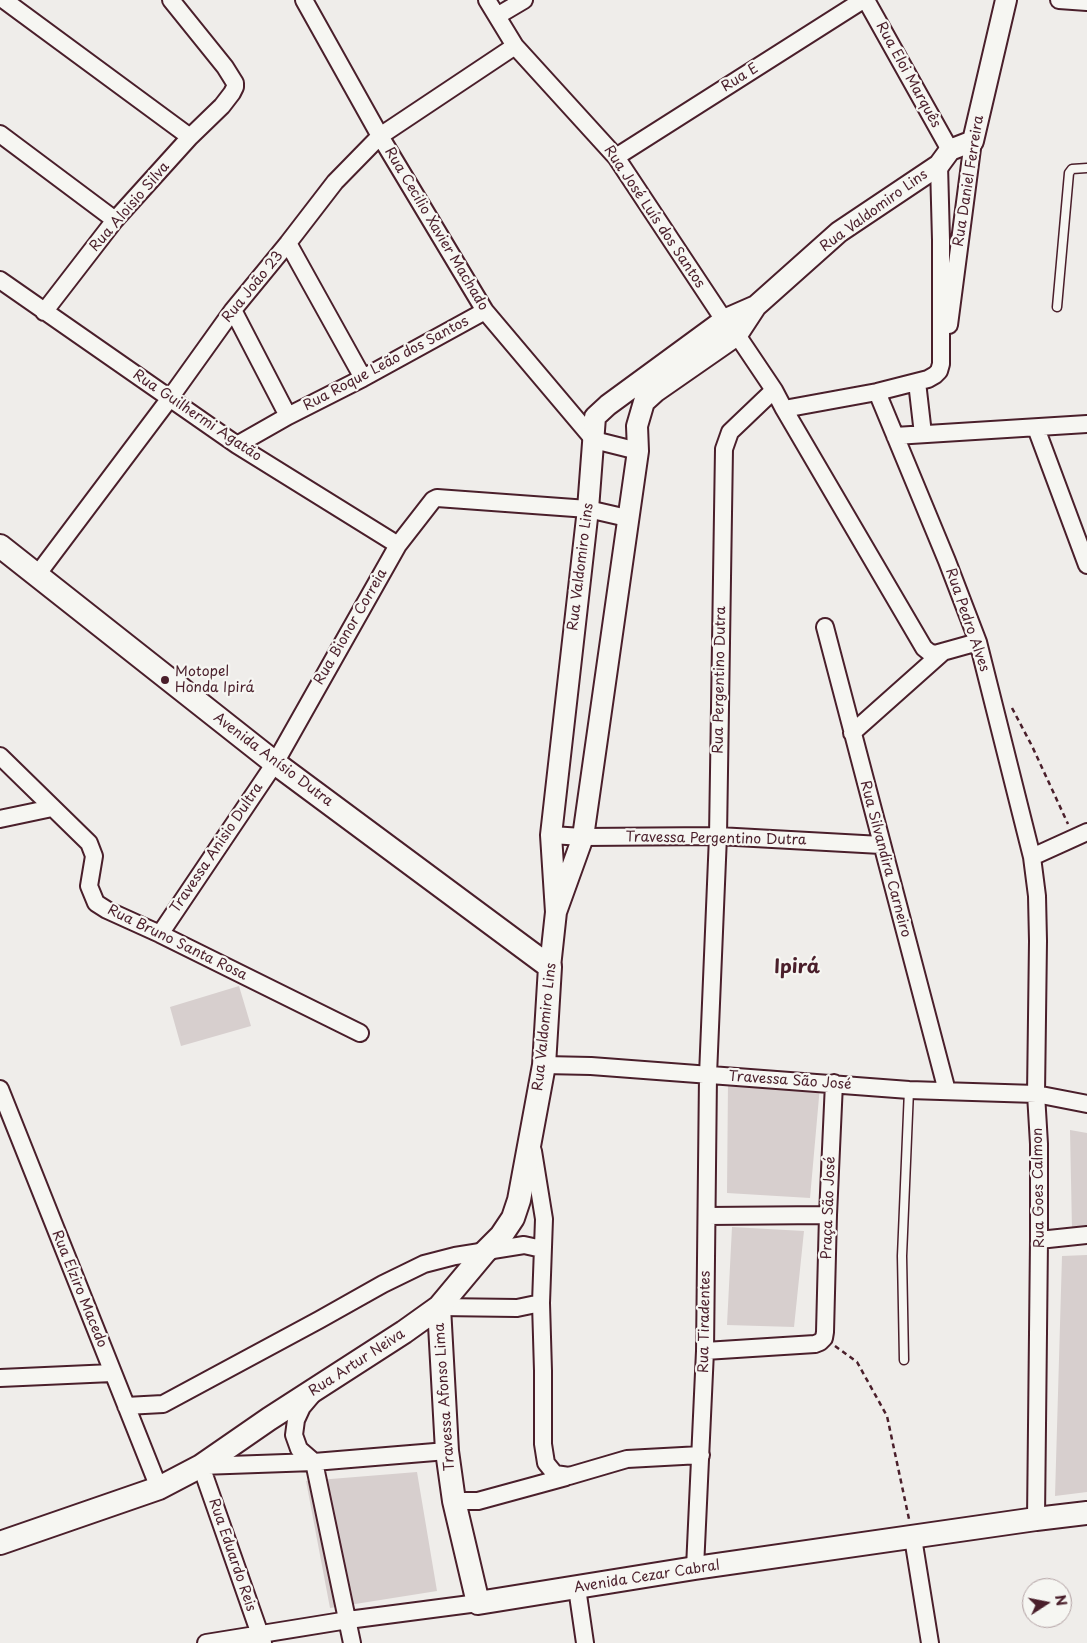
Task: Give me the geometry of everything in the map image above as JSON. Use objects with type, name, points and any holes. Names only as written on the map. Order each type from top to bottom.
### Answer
[{"type":"main road","name":"Avenida Anísio Dutra","points":[[0,546],[274,762],[550,967]]},
{"type":"main road","name":"Rua Valdomiro Lins","points":[[519,1200],[544,1065],[550,967]]},
{"type":"main road","name":"Rua Artur Neiva","points":[[0,1543],[159,1488],[201,1466],[269,1419],[318,1389],[439,1307],[485,1252],[501,1236],[509,1224],[519,1200]]},
{"type":"main road","name":"Travessa Afonso Lima","points":[[439,1307],[447,1451],[454,1501],[478,1603]]},
{"type":"main road","name":"Avenida Cezar Cabral","points":[[478,1603],[695,1568],[1087,1513]]},
{"type":"street","points":[[4,0],[190,137]]},
{"type":"street","name":"Rua Aloisio Silva","points":[[44,312],[115,220],[190,137],[232,94],[235,83],[171,0]]},
{"type":"street","name":"Rua Cecilio Xavier Machado","points":[[304,0],[380,136],[485,311],[594,440]]},
{"type":"street","name":"Rua José Luís dos Santos","points":[[487,0],[515,46],[616,157],[730,328]]},
{"type":"street","points":[[497,16],[524,0]]},
{"type":"street","name":"Rua E","points":[[616,157],[865,0]]},
{"type":"street","name":"Rua Eloi Marquês","points":[[865,0],[945,158]]},
{"type":"street","name":"Rua Daniel Ferreira","points":[[941,364],[952,301],[972,141],[1006,0]]},
{"type":"street","points":[[1059,0],[1087,2]]},
{"type":"street","name":"Rua João 23","points":[[37,575],[170,398],[232,310],[288,243],[335,182],[380,136],[515,46]]},
{"type":"street","points":[[0,134],[115,220]]},
{"type":"street","name":"Rua Valdomiro Lins","points":[[556,912],[584,837],[638,450],[638,426],[644,402],[839,232],[972,141]]},
{"type":"street","points":[[784,409],[877,392],[917,382],[935,375],[939,370],[941,364],[945,158]]},
{"type":"street","points":[[288,243],[363,378]]},
{"type":"street","name":"Rua Guilhermi Agatão","points":[[0,280],[237,444],[398,545]]},
{"type":"street","points":[[232,310],[288,416]]},
{"type":"street","name":"Rua Roque Leão dos Santos","points":[[237,444],[485,311]]},
{"type":"street","points":[[730,328],[774,390],[924,648],[935,654],[978,642]]},
{"type":"street","name":"Rua Valdomiro Lins","points":[[550,967],[556,912],[551,835],[588,509],[595,417],[608,405],[730,328]]},
{"type":"street","points":[[917,382],[923,434]]},
{"type":"street","name":"Rua Pergentino Dutra","points":[[708,1075],[718,836],[724,449],[730,432],[774,390]]},
{"type":"street","name":"Rua Pedro Alves","points":[[877,392],[978,642],[1032,856]]},
{"type":"street","points":[[895,436],[1087,424]]},
{"type":"street","points":[[1036,428],[1087,565]]},
{"type":"street","points":[[594,440],[638,450]]},
{"type":"street","name":"Rua Bionor Correia","points":[[274,762],[398,545],[433,500],[437,498],[588,509]]},
{"type":"street","points":[[588,509],[627,518]]},
{"type":"street","name":"Rua Silvandira Carneiro","points":[[824,627],[947,1091]]},
{"type":"street","points":[[852,733],[943,652]]},
{"type":"street","name":"Rua Bruno Santa Rosa","points":[[0,756],[88,843],[94,856],[89,886],[96,903],[360,1033]]},
{"type":"street","name":"Travessa Anisio Dultra","points":[[160,934],[274,762]]},
{"type":"street","points":[[0,819],[52,808]]},
{"type":"street","name":"Travessa Pergentino Dutra","points":[[551,835],[584,837],[718,836],[881,845]]},
{"type":"street","points":[[1032,856],[1080,835]]},
{"type":"street","name":"Rua Goes Calmon","points":[[1032,856],[1037,896],[1038,941],[1036,1094],[1039,1144],[1040,1240],[1036,1519]]},
{"type":"street","name":"Travessa São José","points":[[544,1065],[591,1066],[909,1090],[1036,1094],[1087,1104]]},
{"type":"street","name":"Rua Tiradentes","points":[[695,1568],[705,1350],[708,1075]]},
{"type":"street","name":"Praça São José","points":[[824,1335],[834,1083]]},
{"type":"street","name":"Rua Elziro Macedo","points":[[0,1089],[4,1114],[159,1488]]},
{"type":"street","points":[[531,1131],[535,1173],[544,1219],[541,1303],[543,1444],[546,1463],[555,1474],[568,1476]]},
{"type":"street","points":[[707,1216],[828,1215]]},
{"type":"street","points":[[1040,1240],[1087,1235]]},
{"type":"street","points":[[126,1406],[163,1404],[383,1284],[424,1264],[455,1256],[524,1245],[542,1249]]},
{"type":"street","points":[[439,1307],[517,1308],[541,1303]]},
{"type":"street","points":[[705,1350],[815,1344],[820,1342],[824,1335]]},
{"type":"street","points":[[0,1378],[112,1373]]},
{"type":"street","points":[[318,1389],[302,1407],[296,1420],[294,1435],[299,1449],[314,1462],[352,1643]]},
{"type":"street","points":[[201,1466],[314,1462],[447,1451]]},
{"type":"street","points":[[454,1501],[478,1500],[627,1459],[701,1455]]},
{"type":"street","name":"Rua Eduardo Reis","points":[[201,1466],[261,1639]]},
{"type":"street","points":[[913,1538],[930,1643]]},
{"type":"street","points":[[577,1588],[585,1643]]},
{"type":"street","name":"Avenida Cezar Cabral","points":[[206,1643],[261,1639],[348,1620],[478,1603]]},
{"type":"lane","points":[[1057,306],[1068,173],[1072,169],[1087,168]]},
{"type":"lane","points":[[904,1360],[902,1256],[909,1090]]},
{"type":"path","points":[[1009,703],[1080,835]]},
{"type":"path","points":[[824,1335],[857,1362],[887,1416],[913,1538]]},
{"type":"shaded area","points":[[239,986],[251,1026],[181,1046],[170,1007]]},
{"type":"shaded area","points":[[728,1082],[820,1086],[810,1198],[727,1193]]},
{"type":"shaded area","points":[[1070,1130],[1087,1133],[1087,1227],[1072,1230]]},
{"type":"shaded area","points":[[732,1227],[804,1231],[794,1327],[727,1325]]},
{"type":"shaded area","points":[[1087,1255],[1087,1492],[1055,1496],[1062,1256]]},
{"type":"shaded area","points":[[417,1472],[437,1591],[330,1608],[306,1481]]},
{"type":"place","name":"Motopel Honda Ipirá","points":[[165,680]]},
{"type":"district","name":"Ipirá","points":[[797,968]]}]
